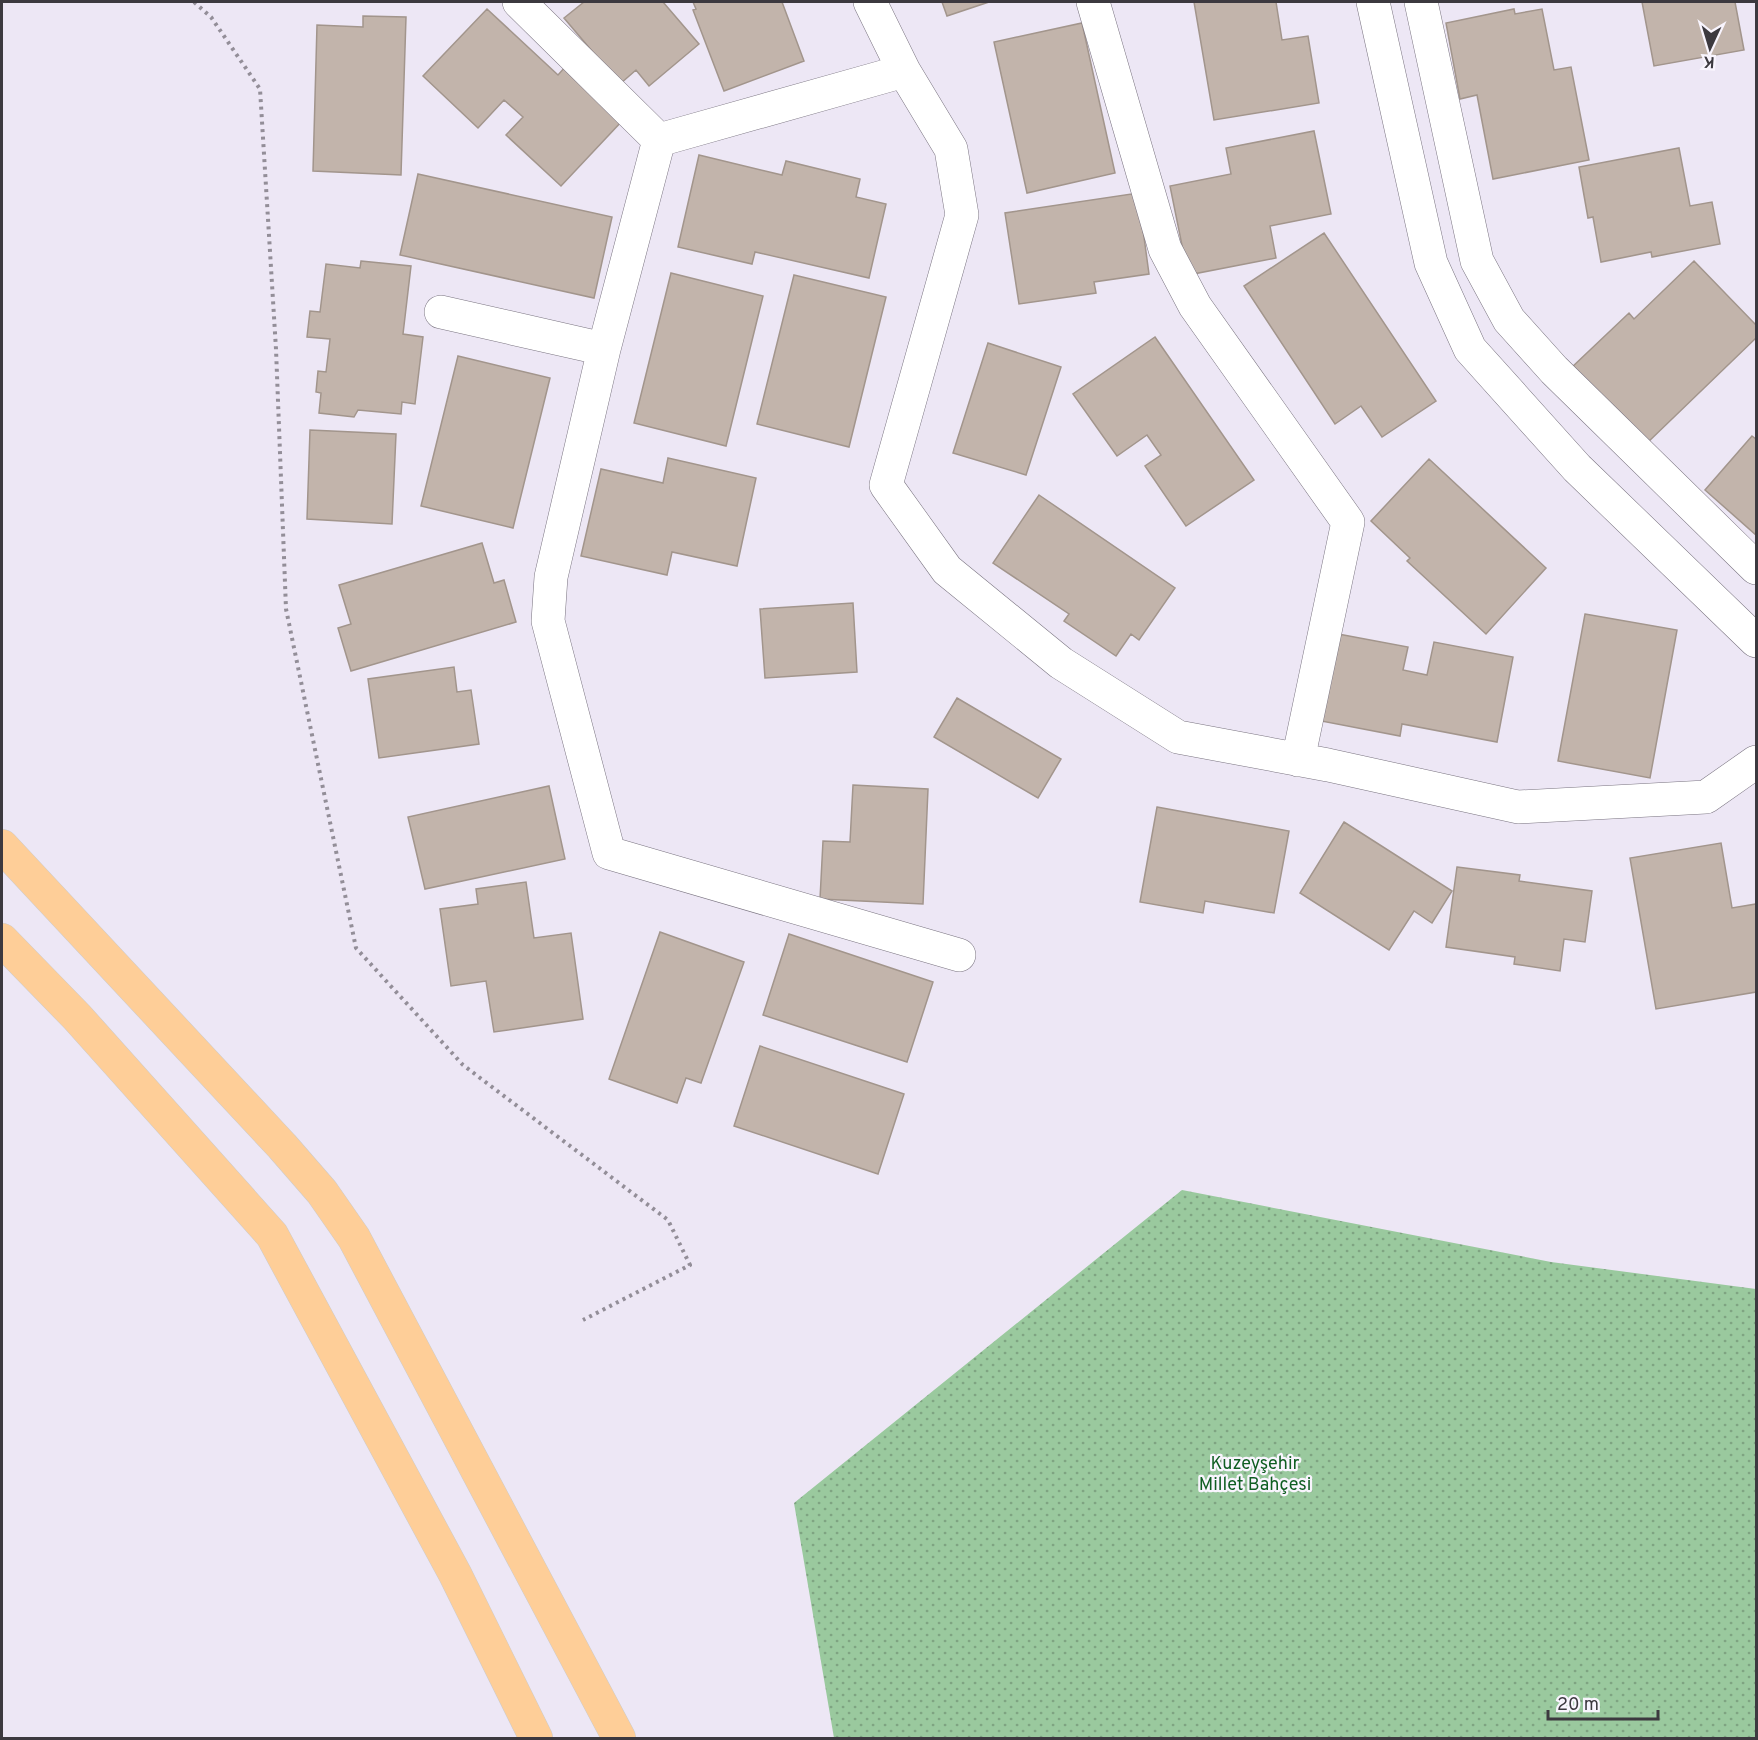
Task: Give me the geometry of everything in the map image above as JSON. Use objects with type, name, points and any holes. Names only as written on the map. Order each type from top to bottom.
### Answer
[{"type":"main road","points":[[2,846],[282,1146],[322,1192],[354,1238],[619,1738]]},
{"type":"main road","points":[[2,940],[77,1017],[272,1235],[455,1574],[536,1738]]},
{"type":"street","points":[[519,2],[659,140]]},
{"type":"street","points":[[870,2],[904,70],[951,149],[962,215],[886,484],[947,570],[1061,663],[1178,737],[1518,807],[1706,797],[1756,762]]},
{"type":"street","points":[[1093,2],[1165,249],[1195,306],[1348,522],[1298,760]]},
{"type":"street","points":[[1373,2],[1431,263],[1470,349],[1577,468],[1756,641]]},
{"type":"street","points":[[1421,2],[1476,261],[1509,320],[1554,370],[1756,568]]},
{"type":"street","points":[[659,140],[904,70]]},
{"type":"street","points":[[659,140],[604,349],[551,577],[549,621],[609,853],[959,955]]},
{"type":"street","points":[[441,312],[604,349]]},
{"type":"path","points":[[194,2],[211,17],[260,89],[276,349],[286,609],[356,948],[464,1065],[668,1220],[690,1265],[583,1320]]},
{"type":"green space","name":"Kuzeyşehir Millet Bahçesi","points":[[1182,1190],[1551,1262],[1756,1289],[1756,1738],[834,1738],[794,1503]]},
{"type":"building","points":[[584,2],[663,2],[699,44],[649,86],[636,70],[620,84],[564,18]]},
{"type":"building","points":[[693,2],[782,2],[804,61],[724,91],[693,10],[696,9]]},
{"type":"building","points":[[942,2],[989,2],[947,16]]},
{"type":"building","points":[[1194,2],[1276,2],[1282,40],[1308,36],[1319,103],[1214,120]]},
{"type":"building","points":[[1642,2],[1735,2],[1744,50],[1654,66]]},
{"type":"building","points":[[487,9],[558,75],[566,66],[623,120],[561,186],[506,135],[523,117],[504,100],[478,128],[423,76]]},
{"type":"building","points":[[1514,9],[1515,14],[1542,9],[1554,70],[1571,67],[1589,160],[1493,179],[1477,95],[1460,99],[1446,23]]},
{"type":"building","points":[[363,16],[406,17],[401,175],[313,171],[317,25],[363,27]]},
{"type":"building","points":[[1082,23],[1115,173],[1027,193],[994,42]]},
{"type":"building","points":[[1314,131],[1331,214],[1270,226],[1276,258],[1188,275],[1170,186],[1231,174],[1226,148]]},
{"type":"building","points":[[1679,148],[1690,206],[1712,202],[1720,244],[1652,257],[1651,252],[1601,262],[1593,217],[1588,218],[1579,167]]},
{"type":"building","points":[[699,155],[782,175],[786,161],[860,179],[856,197],[886,204],[869,278],[755,252],[752,264],[678,247]]},
{"type":"building","points":[[418,174],[612,217],[594,298],[400,255]]},
{"type":"building","points":[[1138,193],[1149,274],[1094,282],[1096,293],[1019,304],[1005,213]]},
{"type":"building","points":[[1324,233],[1436,401],[1382,437],[1361,406],[1335,424],[1244,286]]},
{"type":"building","points":[[361,261],[411,266],[403,334],[423,337],[415,404],[402,402],[401,414],[358,410],[354,417],[319,413],[321,393],[316,392],[318,371],[326,372],[330,339],[307,337],[310,311],[320,312],[326,264],[360,268]]},
{"type":"building","points":[[1694,261],[1756,325],[1756,338],[1644,446],[1570,369],[1629,313],[1634,319]]},
{"type":"building","points":[[671,273],[763,296],[726,446],[634,423]]},
{"type":"building","points":[[794,275],[886,297],[849,447],[757,424]]},
{"type":"building","points":[[1155,337],[1254,480],[1186,526],[1145,466],[1161,455],[1147,435],[1117,456],[1073,394]]},
{"type":"building","points":[[988,343],[1061,367],[1026,475],[953,453]]},
{"type":"building","points":[[458,356],[550,378],[513,528],[421,506]]},
{"type":"building","points":[[310,430],[396,434],[392,524],[307,519]]},
{"type":"building","points":[[1752,436],[1756,439],[1756,535],[1705,490]]},
{"type":"building","points":[[668,458],[756,478],[737,566],[672,552],[667,575],[581,556],[601,469],[663,483]]},
{"type":"building","points":[[1429,459],[1546,568],[1486,634],[1407,561],[1410,558],[1371,521]]},
{"type":"building","points":[[1039,495],[1175,588],[1139,640],[1131,634],[1116,656],[1064,621],[1069,614],[993,563]]},
{"type":"building","points":[[482,543],[494,583],[504,580],[516,622],[351,671],[338,628],[351,624],[339,585]]},
{"type":"building","points":[[853,603],[857,672],[765,678],[760,609]]},
{"type":"building","points":[[1585,614],[1677,630],[1650,778],[1558,761]]},
{"type":"building","points":[[1333,633],[1408,647],[1403,670],[1427,675],[1434,642],[1513,657],[1497,742],[1402,724],[1400,736],[1316,720]]},
{"type":"building","points":[[454,667],[457,692],[471,690],[479,744],[379,758],[368,679]]},
{"type":"building","points":[[957,698],[1061,759],[1038,798],[934,737]]},
{"type":"building","points":[[853,785],[928,789],[923,904],[820,899],[823,841],[850,842]]},
{"type":"building","points":[[549,786],[565,859],[425,889],[408,817]]},
{"type":"building","points":[[1157,807],[1289,831],[1274,913],[1205,901],[1203,913],[1140,902]]},
{"type":"building","points":[[1344,822],[1452,891],[1432,923],[1414,911],[1389,950],[1300,893]]},
{"type":"building","points":[[1721,843],[1732,908],[1756,904],[1756,992],[1656,1009],[1630,858]]},
{"type":"building","points":[[1457,867],[1520,875],[1519,881],[1592,891],[1585,942],[1564,939],[1560,971],[1514,964],[1515,957],[1446,947]]},
{"type":"building","points":[[526,882],[534,938],[571,933],[583,1019],[494,1032],[486,981],[451,986],[440,909],[478,904],[476,889]]},
{"type":"building","points":[[660,932],[744,962],[701,1083],[686,1078],[677,1103],[609,1079]]},
{"type":"building","points":[[789,934],[933,982],[907,1062],[763,1015]]},
{"type":"building","points":[[760,1046],[904,1094],[878,1174],[734,1126]]}]
